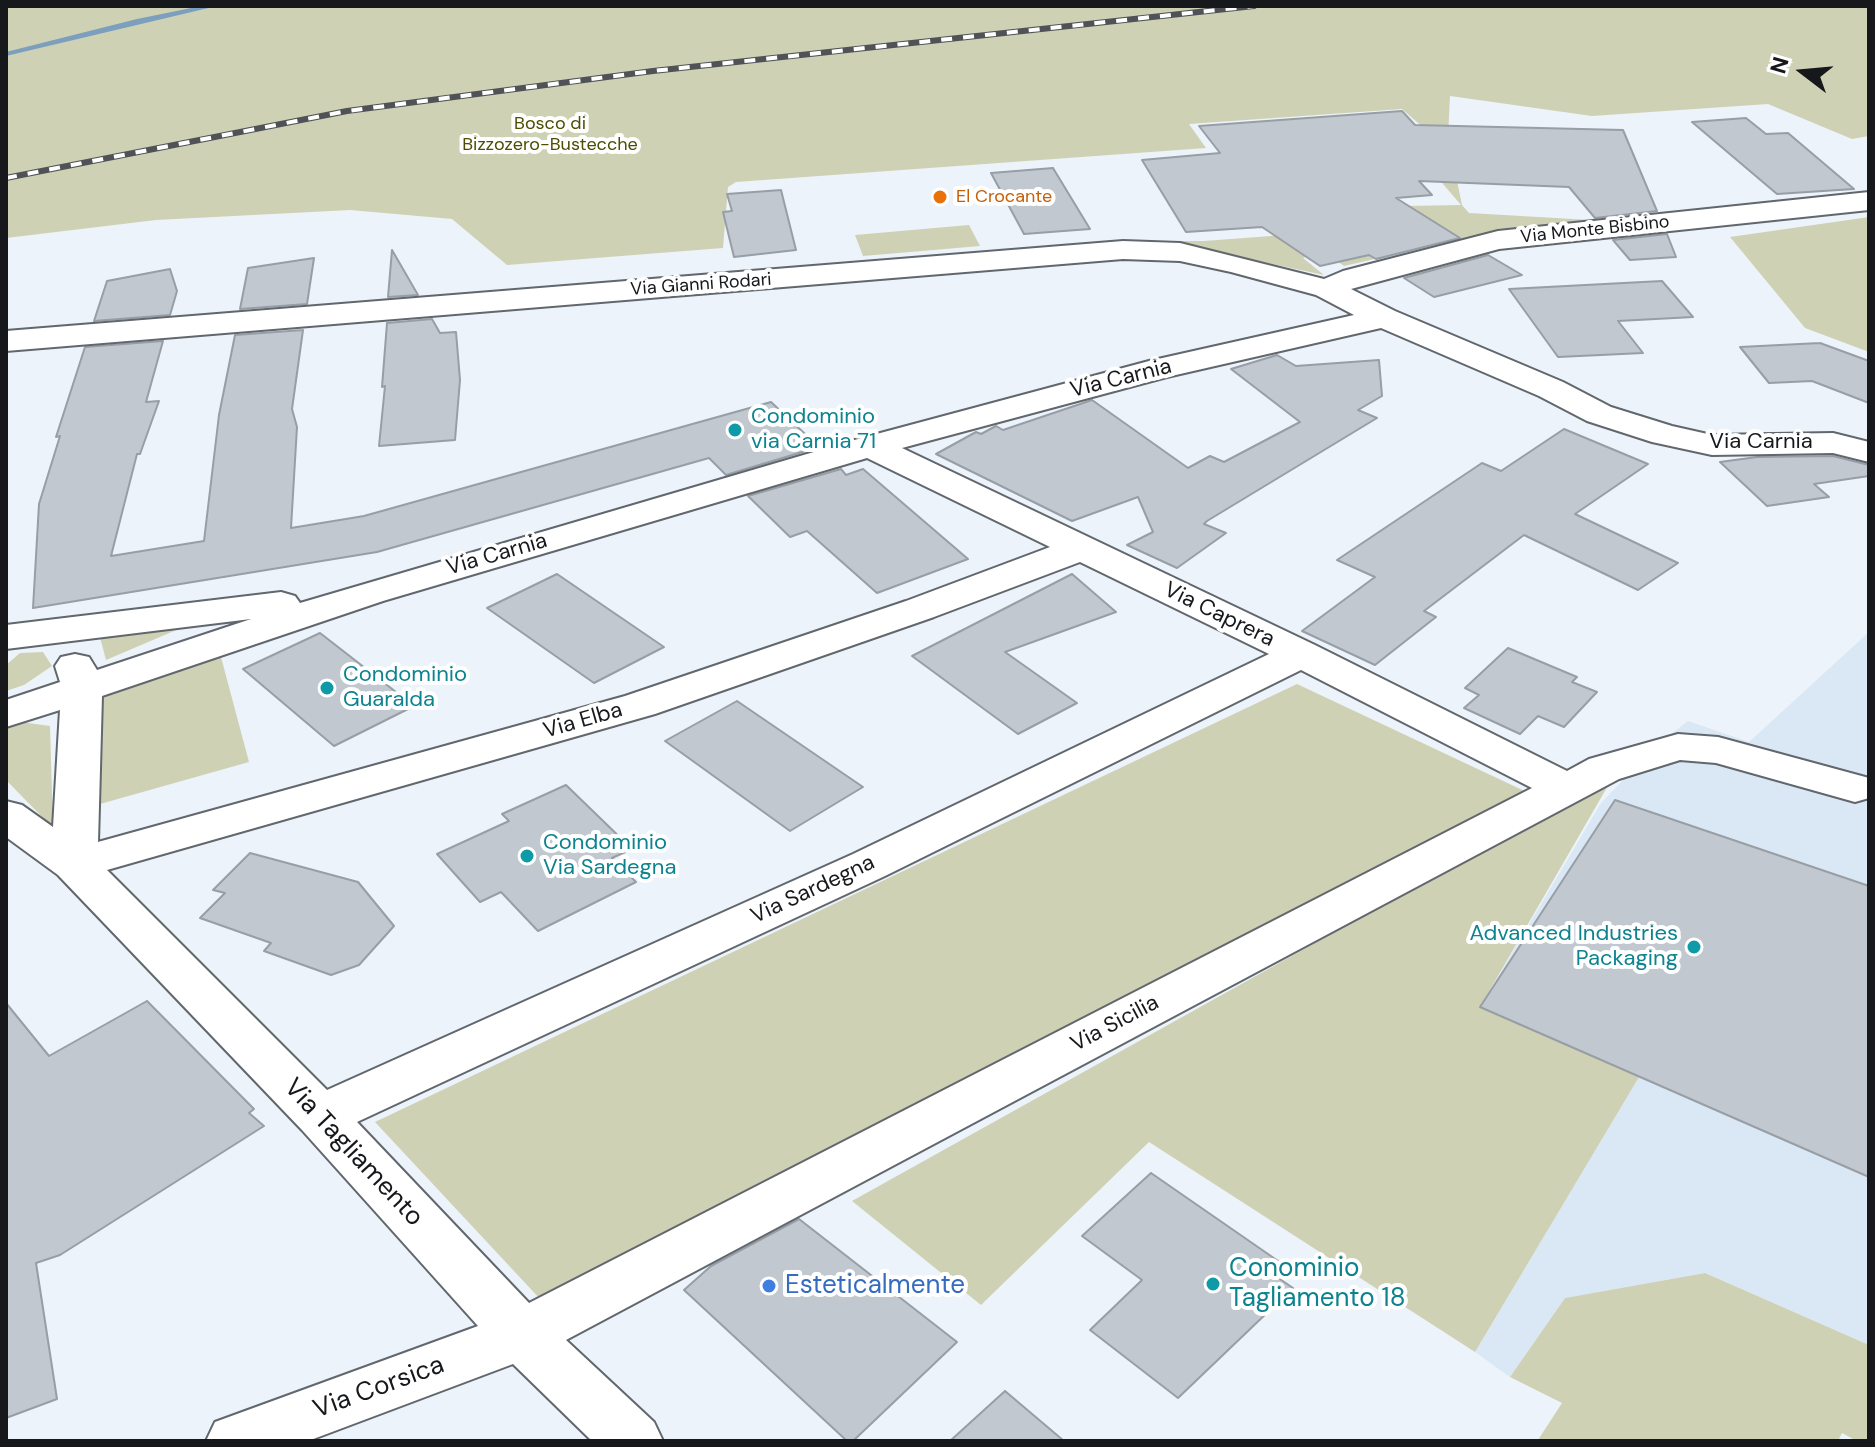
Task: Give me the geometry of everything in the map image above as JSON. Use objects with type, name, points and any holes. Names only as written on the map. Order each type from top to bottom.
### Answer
[{"type":"street","name":"Via Monte Bisbino","points":[[1327,289],[1354,277],[1498,240],[1869,201]]},
{"type":"street","name":"Via Gianni Rodari","points":[[6,341],[1123,250],[1180,252],[1236,264],[1327,289],[1384,318]]},
{"type":"street","name":"Via Carnia","points":[[6,714],[369,593],[870,446],[1161,368],[1384,318],[1551,389],[1599,414],[1664,435],[1712,445],[1833,443],[1869,452]]},
{"type":"street","name":"Via Caprera","points":[[870,446],[1301,654],[1566,788]]},
{"type":"street","name":"Via Elba","points":[[74,864],[640,705],[920,609],[1081,548]]},
{"type":"street","name":"Via Carnia","points":[[6,637],[369,593]]},
{"type":"street","points":[[65,630],[82,689],[74,864]]},
{"type":"street","name":"Via Sardegna","points":[[320,1116],[869,865],[1301,654]]},
{"type":"street","name":"Via Sicilia","points":[[522,1335],[1604,769],[1678,747],[1718,750],[1855,788]]},
{"type":"street","name":"Via Tagliamento","points":[[6,815],[74,864],[320,1116],[522,1335],[633,1441]]},
{"type":"street","name":"Via Corsica","points":[[236,1441],[522,1335]]},
{"type":"shaded area","points":[[1869,632],[1869,1345],[1705,1273],[1565,1298],[1510,1377],[1475,1352],[1639,1077],[1480,1007],[1601,803],[1656,746],[1688,721],[1749,742]]},
{"type":"green space","name":"Bosco di Bizzozero-Bustecche","points":[[6,6],[1869,6],[1869,136],[1852,139],[1768,104],[1592,116],[1450,96],[1448,137],[1462,205],[1469,213],[1590,220],[1505,229],[1344,266],[1323,251],[1303,258],[1324,275],[1164,241],[1284,235],[1406,206],[1461,205],[1408,143],[1433,136],[1402,109],[1189,124],[1206,148],[736,182],[728,187],[723,248],[507,265],[452,219],[350,210],[156,220],[6,238]]},
{"type":"green space","points":[[1869,217],[1869,352],[1805,328],[1730,237]]},
{"type":"green space","points":[[969,225],[980,246],[863,256],[855,235]]},
{"type":"green space","points":[[188,625],[106,660],[100,637]]},
{"type":"green space","points":[[43,652],[52,666],[24,685],[6,691],[6,665],[20,653]]},
{"type":"green space","points":[[221,657],[249,762],[100,804],[101,696]]},
{"type":"green space","points":[[1297,684],[1533,795],[541,1300],[375,1122]]},
{"type":"green space","points":[[21,722],[50,726],[53,828],[6,780],[6,728]]},
{"type":"green space","points":[[1613,777],[1480,1007],[1639,1077],[1475,1352],[1149,1142],[981,1305],[852,1201]]},
{"type":"green space","points":[[1705,1273],[1869,1345],[1869,1441],[1857,1441],[1842,1433],[1838,1441],[1538,1440],[1562,1403],[1510,1377],[1565,1298]]},
{"type":"building","points":[[1402,111],[1415,125],[1623,130],[1657,211],[1595,218],[1569,187],[1419,181],[1432,195],[1396,198],[1460,238],[1376,259],[1369,255],[1320,266],[1262,227],[1186,232],[1142,160],[1220,153],[1199,126]]},
{"type":"building","points":[[1746,118],[1766,134],[1788,133],[1854,189],[1777,194],[1692,122]]},
{"type":"building","points":[[1053,168],[1090,229],[1024,234],[991,173]]},
{"type":"building","points":[[781,190],[796,250],[734,257],[723,212],[732,211],[727,194]]},
{"type":"building","points":[[1667,234],[1676,257],[1630,260],[1613,240]]},
{"type":"building","points":[[392,250],[418,295],[388,297]]},
{"type":"building","points":[[1488,255],[1522,275],[1434,297],[1404,278]]},
{"type":"building","points":[[314,258],[307,304],[240,309],[248,268]]},
{"type":"building","points":[[170,269],[177,291],[170,315],[94,321],[107,281]]},
{"type":"building","points":[[1662,281],[1693,317],[1618,321],[1643,353],[1558,357],[1509,289]]},
{"type":"building","points":[[432,319],[440,333],[456,332],[460,380],[455,440],[379,446],[387,323]]},
{"type":"building","points":[[303,330],[292,409],[297,427],[291,528],[364,516],[771,402],[819,447],[726,475],[709,458],[377,552],[33,608],[39,504],[60,436],[56,437],[85,347],[163,341],[146,402],[159,401],[140,454],[137,454],[111,556],[204,541],[219,415],[235,335]]},
{"type":"building","points":[[1820,343],[1869,361],[1869,403],[1812,381],[1769,383],[1740,347]]},
{"type":"building","points":[[1277,355],[1296,366],[1379,360],[1382,396],[1358,410],[1377,418],[1207,521],[1204,524],[1226,533],[1177,568],[1127,545],[1153,532],[1138,497],[1072,521],[936,454],[976,432],[981,434],[996,426],[1003,430],[1092,400],[1188,468],[1210,456],[1224,462],[1300,422],[1231,369]]},
{"type":"building","points":[[1564,429],[1648,464],[1575,514],[1678,563],[1638,590],[1524,535],[1424,611],[1436,617],[1375,665],[1302,631],[1375,577],[1337,560],[1482,463],[1501,471]]},
{"type":"building","points":[[1833,456],[1869,465],[1869,476],[1814,484],[1829,497],[1767,506],[1720,462],[1757,457]]},
{"type":"building","points":[[841,469],[846,475],[863,469],[968,559],[877,593],[807,531],[790,537],[748,496]]},
{"type":"building","points":[[557,574],[664,647],[594,683],[487,608]]},
{"type":"building","points":[[1072,574],[1116,612],[1005,652],[1077,703],[1018,734],[912,656]]},
{"type":"building","name":"Condominio Guaralda","points":[[320,633],[414,706],[334,746],[243,669]]},
{"type":"building","points":[[1508,648],[1577,677],[1572,682],[1597,692],[1564,727],[1538,716],[1520,734],[1464,708],[1479,695],[1465,688]]},
{"type":"building","points":[[737,701],[863,787],[790,831],[665,741]]},
{"type":"building","name":"Condominio Via Sardegna","points":[[566,785],[632,849],[612,858],[636,882],[538,931],[501,892],[480,902],[437,854],[509,821],[502,814]]},
{"type":"building","name":"Advanced Industries Packaging","points":[[1615,800],[1869,886],[1869,1177],[1480,1007]]},
{"type":"building","points":[[250,853],[358,882],[394,926],[359,965],[331,975],[264,951],[271,943],[200,918],[225,893],[213,890]]},
{"type":"building","points":[[147,1001],[254,1109],[249,1113],[264,1126],[60,1255],[36,1263],[57,1399],[6,1418],[6,1003],[49,1056]]},
{"type":"building","name":"Conominio Tagliamento 18","points":[[1151,1173],[1281,1263],[1274,1275],[1293,1288],[1178,1398],[1090,1330],[1142,1280],[1082,1236]]},
{"type":"building","points":[[799,1219],[957,1342],[853,1441],[847,1441],[684,1290],[711,1266]]},
{"type":"building","points":[[1005,1391],[1064,1441],[950,1441]]},
{"type":"waterway","points":[[6,54],[137,21],[213,6]]},
{"type":"railway","points":[[6,178],[347,111],[653,71],[1254,6]]},
{"type":"place","name":"El Crocante","points":[[940,197]]},
{"type":"place","name":"Condominio via Carnia 71","points":[[735,430]]},
{"type":"place","name":"Condominio Guaralda","points":[[327,688]]},
{"type":"place","name":"Condominio Via Sardegna","points":[[527,856]]},
{"type":"place","name":"Advanced Industries Packaging","points":[[1694,947]]},
{"type":"place","name":"Conominio Tagliamento 18","points":[[1213,1284]]},
{"type":"place","name":"Esteticalmente","points":[[769,1286]]}]
